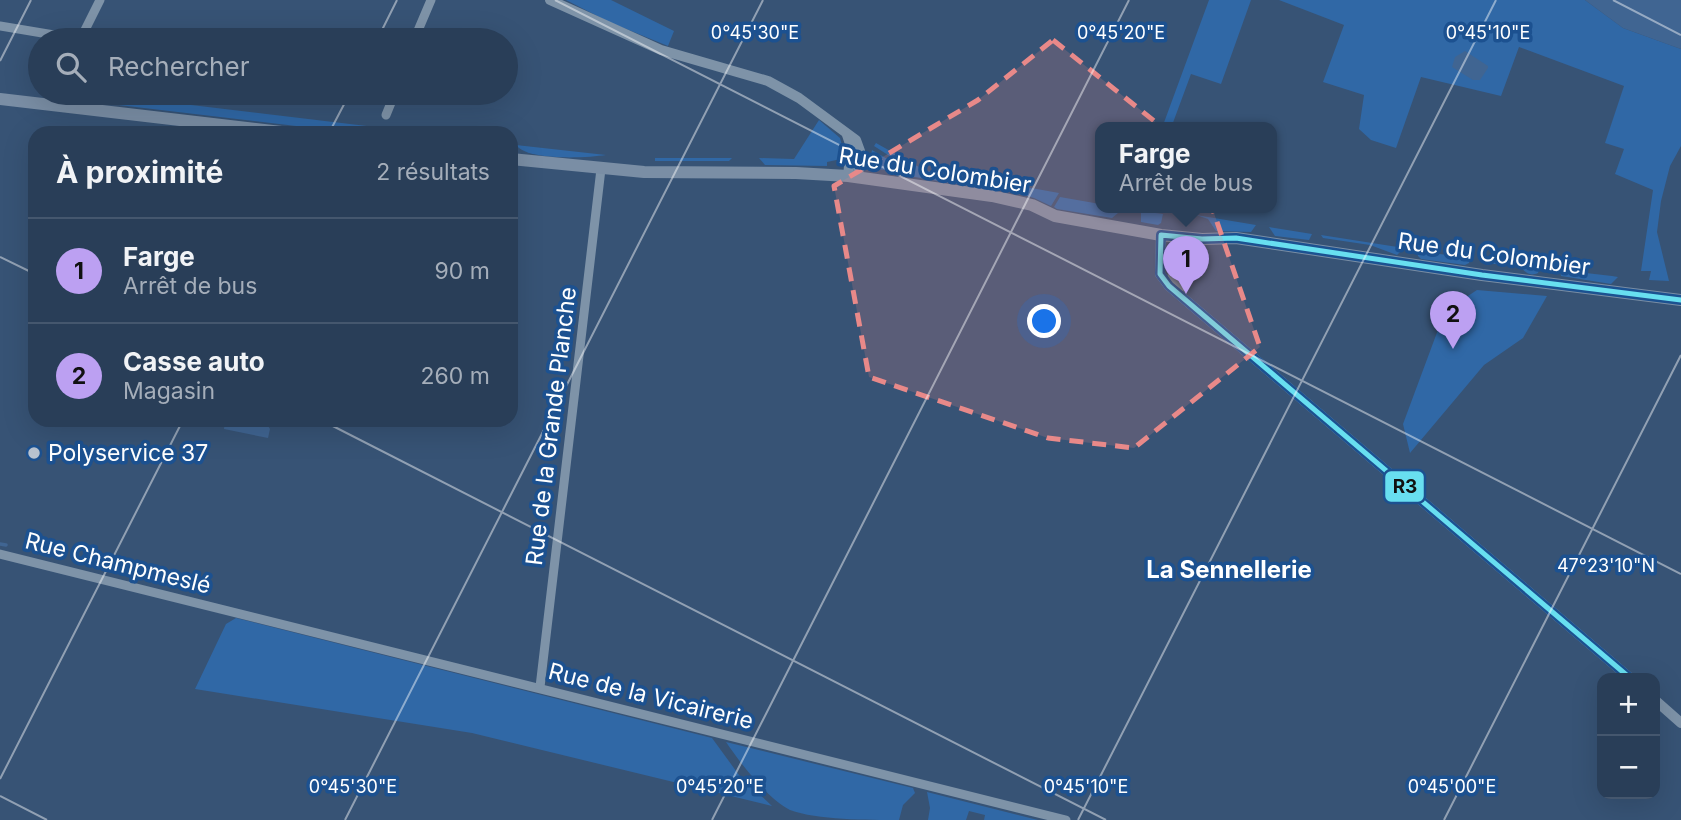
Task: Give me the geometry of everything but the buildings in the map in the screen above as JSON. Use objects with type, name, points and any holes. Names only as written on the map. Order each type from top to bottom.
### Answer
[{"type":"main road","points":[[0,99],[28,102]]},
{"type":"main road","points":[[51,105],[230,126]]},
{"type":"main road","name":"Rue du Colombier","points":[[518,160],[658,173],[796,173],[853,177],[992,196],[1032,205],[1055,216],[1161,234],[1202,239],[1236,238],[1482,275],[1681,300]]},
{"type":"street","points":[[87,28],[100,0]]},
{"type":"street","points":[[419,28],[431,0]]},
{"type":"street","points":[[550,0],[661,50],[775,84],[799,98],[856,140],[859,145],[853,177]]},
{"type":"street","points":[[0,26],[28,31]]},
{"type":"street","points":[[386,115],[390,105]]},
{"type":"street","name":"Rue de la Grande Planche","points":[[540,687],[601,169]]},
{"type":"street","points":[[1161,234],[1160,274],[1163,280],[1624,673]]},
{"type":"street","points":[[1183,237],[1173,265],[1172,281],[1200,311]]},
{"type":"street","name":"Rue Champmeslé","points":[[0,554],[227,609]]},
{"type":"street","name":"Rue de la Vicairerie","points":[[227,609],[1066,820]]},
{"type":"street","points":[[1660,704],[1681,723]]},
{"type":"highlighted area","points":[[1053,40],[1193,152],[1260,347],[1134,448],[1048,438],[869,377],[834,186],[978,100]]},
{"type":"shaded area","points":[[566,0],[611,0],[674,31],[668,46],[609,22]]},
{"type":"shaded area","points":[[1209,0],[1251,0],[1221,84],[1191,74],[1173,122],[1164,122]]},
{"type":"shaded area","points":[[1279,0],[1585,0],[1623,28],[1681,49],[1681,146],[1670,166],[1657,232],[1669,281],[1649,280],[1651,271],[1641,271],[1653,190],[1615,174],[1624,149],[1605,143],[1624,86],[1519,47],[1501,96],[1421,77],[1396,148],[1371,140],[1359,129],[1364,95],[1323,82],[1344,25]]},
{"type":"shaded area","points":[[1585,0],[1681,0],[1681,49],[1623,28]]},
{"type":"shaded area","points":[[1465,51],[1488,66],[1480,80],[1473,80],[1452,67],[1455,57]]},
{"type":"shaded area","points":[[118,105],[191,105],[367,126],[296,126]]},
{"type":"shaded area","points":[[819,120],[840,138],[844,152],[841,159],[827,162],[827,166],[765,165],[759,158],[794,159]]},
{"type":"shaded area","points":[[876,143],[926,171],[994,182],[990,188],[985,189],[876,169],[870,160],[872,150],[906,170],[910,169],[874,146]]},
{"type":"shaded area","points":[[518,145],[606,155],[544,156],[522,150]]},
{"type":"shaded area","points":[[655,158],[732,158],[729,161],[655,161]]},
{"type":"shaded area","points":[[1015,185],[1059,193],[1051,206],[1016,193]]},
{"type":"shaded area","points":[[1060,197],[1095,203],[1095,213],[1118,213],[1112,218],[1054,207]]},
{"type":"shaded area","points":[[1141,213],[1163,214],[1158,225],[1141,222]]},
{"type":"shaded area","points":[[1196,215],[1256,225],[1251,232],[1216,231],[1208,219]]},
{"type":"shaded area","points":[[1269,227],[1312,234],[1309,240],[1275,236]]},
{"type":"shaded area","points":[[1321,235],[1404,248],[1397,255],[1370,245],[1323,238]]},
{"type":"shaded area","points":[[1417,251],[1470,258],[1465,265],[1421,259]]},
{"type":"shaded area","points":[[1480,260],[1540,267],[1538,273],[1530,274],[1520,266],[1482,263]]},
{"type":"shaded area","points":[[1560,270],[1618,277],[1611,284],[1561,276]]},
{"type":"shaded area","points":[[1477,290],[1547,296],[1523,338],[1484,365],[1410,453],[1403,424],[1445,311]]},
{"type":"shaded area","points":[[269,427],[270,429],[268,438],[224,429]]},
{"type":"shaded area","points":[[236,618],[712,738],[739,775],[772,806],[472,733],[195,689],[226,624]]},
{"type":"shaded area","points":[[726,742],[913,788],[915,793],[903,805],[899,820],[843,819],[801,813],[790,810],[763,789]]},
{"type":"shaded area","points":[[927,792],[1038,820],[984,820],[985,815],[969,811],[966,820],[928,820],[930,808]]},
{"type":"waterway","points":[[0,544],[6,545]]},
{"type":"transit line","name":"R3","points":[[1624,673],[1169,286],[1160,274],[1161,235],[1202,239],[1236,238],[1482,275],[1681,300]]},
{"type":"place","name":"Farge","points":[[1186,294]]},
{"type":"place","name":"Casse auto","points":[[1453,349]]},
{"type":"place","name":"Polyservice 37","points":[[34,453]]},
{"type":"district","name":"La Sennellerie","points":[[1229,570]]}]
